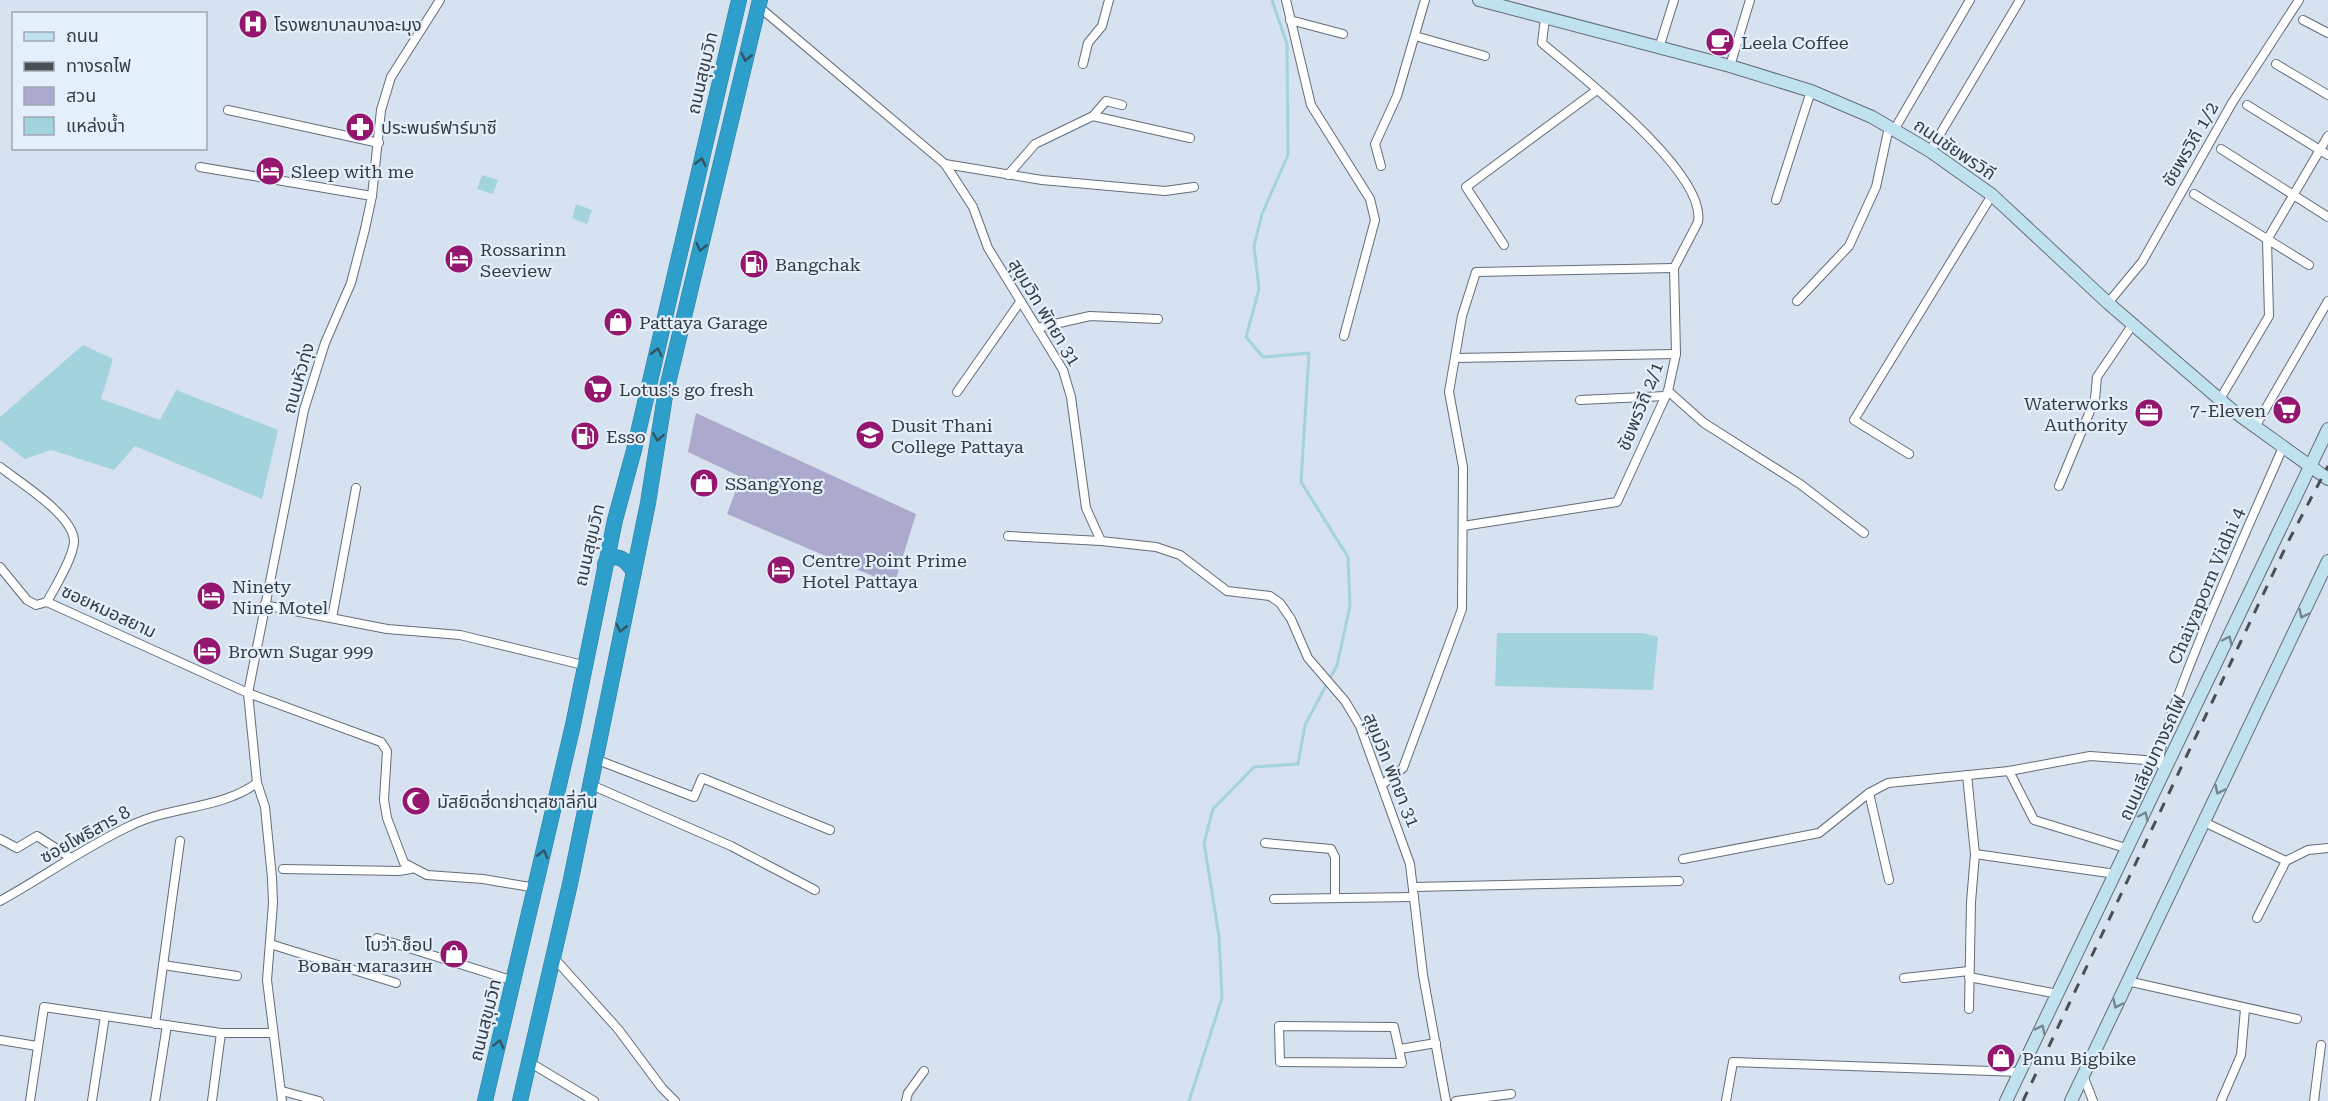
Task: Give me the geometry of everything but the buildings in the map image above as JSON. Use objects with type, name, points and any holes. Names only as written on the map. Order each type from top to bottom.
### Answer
[{"type":"highway","name":"ถนนสุขุมวิท","points":[[485,1101],[573,725],[583,665],[605,564],[739,0]]},
{"type":"highway","points":[[520,1101],[554,958],[634,572],[665,396],[759,3]]},
{"type":"highway","points":[[605,564],[608,558],[618,557],[627,562],[634,572]]},
{"type":"street","name":"ถนนหัวทุ่ง","points":[[282,1101],[267,980],[273,903],[272,878],[265,807],[257,783],[248,693],[304,410],[325,343],[351,283],[372,196],[381,110],[391,77],[440,0]]},
{"type":"street","points":[[1083,64],[1088,43],[1104,21],[1109,0]]},
{"type":"street","points":[[1286,0],[1311,105],[1370,199],[1375,219],[1344,336]]},
{"type":"street","points":[[1381,166],[1375,144],[1397,96],[1425,0]]},
{"type":"street","name":"ถนนชัยพรวิถี","points":[[1479,0],[1730,66],[1811,91],[1892,129],[1930,151],[1992,195],[2108,303],[2220,399],[2254,427],[2328,479]]},
{"type":"street","points":[[1659,48],[1674,0]]},
{"type":"street","points":[[1730,66],[1750,0]]},
{"type":"street","points":[[1797,301],[1849,246],[1876,188],[1892,129],[1970,0]]},
{"type":"street","points":[[1930,151],[2020,0]]},
{"type":"street","name":"ชัยพรวิถี 1/2","points":[[2108,303],[2142,262],[2232,103],[2299,0]]},
{"type":"street","name":"สุขุมวิท พัทยา 31","points":[[759,3],[945,164],[973,207],[988,248],[1063,370],[1071,397],[1086,508],[1101,541],[1156,547],[1180,555],[1227,591],[1270,596],[1280,603],[1291,619],[1308,658],[1340,694],[1360,726],[1383,784],[1410,864],[1423,975],[1446,1101]]},
{"type":"street","name":"ชัยพรวิถี 2/1","points":[[1463,526],[1617,502],[1666,393],[1676,354],[1674,268],[1698,222],[1699,214],[1694,195],[1672,161],[1597,90],[1542,43],[1545,18]]},
{"type":"street","points":[[1290,20],[1342,34]]},
{"type":"street","points":[[2303,20],[2328,33]]},
{"type":"street","points":[[1415,36],[1485,56]]},
{"type":"street","points":[[2276,64],[2328,95]]},
{"type":"street","points":[[1504,245],[1466,187],[1597,90]]},
{"type":"street","points":[[1776,200],[1811,91]]},
{"type":"street","points":[[1008,175],[1035,144],[1093,116],[1106,101],[1122,105]]},
{"type":"street","points":[[2247,105],[2324,153]]},
{"type":"street","points":[[228,110],[379,143]]},
{"type":"street","points":[[1093,116],[1190,138]]},
{"type":"street","points":[[2220,399],[2269,316],[2267,240],[2293,195],[2324,153],[2328,136]]},
{"type":"street","points":[[2221,149],[2328,217]]},
{"type":"street","points":[[945,164],[1008,175],[1165,191],[1194,188]]},
{"type":"street","points":[[200,167],[372,196]]},
{"type":"street","points":[[2194,194],[2309,265]]},
{"type":"street","points":[[1909,454],[1854,420],[1992,195]]},
{"type":"street","points":[[1383,784],[1403,768],[1462,609],[1463,467],[1449,392],[1462,316],[1476,272],[1674,268]]},
{"type":"street","points":[[2254,427],[2328,301]]},
{"type":"street","points":[[957,392],[1020,302]]},
{"type":"street","points":[[1037,328],[1090,316],[1158,319]]},
{"type":"street","points":[[2059,486],[2095,399],[2097,377],[2133,324]]},
{"type":"street","points":[[1455,358],[1676,354]]},
{"type":"street","points":[[1580,400],[1666,393],[1704,423],[1800,484],[1864,533]]},
{"type":"street","name":"ถนนเลียบทางรถไฟ","points":[[2006,1101],[2129,849],[2162,767],[2328,429]]},
{"type":"street","name":"Chaiyaporn Vidhi 4","points":[[2162,767],[2195,653],[2283,447]]},
{"type":"street","name":"ซอยหมอสยาม","points":[[0,467],[57,512],[73,534],[74,544],[71,553],[47,602],[248,693],[381,742],[387,751],[384,800],[387,818],[404,863],[411,868]]},
{"type":"street","points":[[332,618],[356,488]]},
{"type":"street","points":[[1008,536],[1101,541]]},
{"type":"street","points":[[2071,1101],[2328,561]]},
{"type":"street","points":[[0,567],[27,600],[36,604],[47,602]]},
{"type":"street","points":[[264,605],[387,629],[460,635],[583,665]]},
{"type":"street","points":[[1683,859],[1819,833],[1869,792],[1888,783],[2009,771],[2090,756],[2162,767]]},
{"type":"street","points":[[595,759],[694,797],[702,778],[830,830]]},
{"type":"street","points":[[2009,771],[2034,820],[2129,849]]},
{"type":"street","points":[[1967,775],[1976,854],[1969,1009]]},
{"type":"street","name":"ซอยโพธิสาร 8","points":[[1,899],[133,824],[174,810],[242,795],[257,783]]},
{"type":"street","points":[[590,784],[740,851],[814,890]]},
{"type":"street","points":[[1869,792],[1889,880]]},
{"type":"street","points":[[2204,822],[2286,861]]},
{"type":"street","points":[[0,838],[17,848],[37,836],[71,858]]},
{"type":"street","points":[[155,1024],[180,841]]},
{"type":"street","points":[[1265,843],[1331,849],[1335,857],[1335,898]]},
{"type":"street","points":[[2257,918],[2286,861],[2308,850],[2328,848]]},
{"type":"street","points":[[1976,854],[2116,874]]},
{"type":"street","points":[[283,869],[399,871],[411,868],[427,875],[483,879],[536,888]]},
{"type":"street","points":[[1414,887],[1679,881]]},
{"type":"street","points":[[1274,899],[1414,897]]},
{"type":"street","points":[[377,938],[514,981]]},
{"type":"street","points":[[270,944],[396,983]]},
{"type":"street","points":[[554,958],[618,1029],[662,1088],[675,1101]]},
{"type":"street","points":[[163,965],[237,976]]},
{"type":"street","points":[[1904,978],[1970,974],[2058,994]]},
{"type":"street","points":[[2127,981],[2297,1019]]},
{"type":"street","points":[[30,1101],[44,1007],[221,1033],[273,1033]]},
{"type":"street","points":[[2221,1101],[2241,1055],[2245,1009]]},
{"type":"street","points":[[92,1101],[105,1016]]},
{"type":"street","points":[[155,1101],[167,1025]]},
{"type":"street","points":[[1280,1026],[1394,1027],[1400,1049],[1402,1063],[1280,1062],[1280,1026]]},
{"type":"street","points":[[212,1101],[221,1033]]},
{"type":"street","points":[[0,1040],[37,1046]]},
{"type":"street","points":[[1400,1049],[1436,1043]]},
{"type":"street","points":[[2314,1101],[2321,1045]]},
{"type":"street","points":[[529,1062],[594,1101]]},
{"type":"street","points":[[1726,1101],[1733,1062],[2020,1072]]},
{"type":"street","points":[[906,1101],[908,1093],[924,1071]]},
{"type":"street","points":[[2083,1075],[2093,1101]]},
{"type":"street","points":[[282,1091],[319,1101]]},
{"type":"street","points":[[1456,1101],[1511,1094]]},
{"type":"green space","points":[[696,413],[916,514],[894,585],[727,514],[741,477],[688,452]]},
{"type":"water","points":[[482,175],[498,180],[493,194],[477,189]]},
{"type":"water","points":[[576,204],[592,210],[587,224],[572,218]]},
{"type":"water","points":[[83,345],[113,359],[101,399],[160,420],[176,390],[278,430],[262,499],[135,446],[114,470],[51,450],[25,459],[0,440],[0,417]]},
{"type":"water","points":[[1497,633],[1642,633],[1658,637],[1653,690],[1495,686]]},
{"type":"waterway","points":[[1189,1101],[1222,998],[1219,936],[1204,843],[1213,809],[1254,767],[1298,764],[1305,725],[1337,665],[1350,606],[1348,557],[1301,482],[1309,353],[1263,357],[1246,337],[1259,289],[1254,246],[1262,214],[1288,155],[1287,44],[1272,0]]},
{"type":"railway","points":[[2023,1101],[2288,542],[2328,466]]},
{"type":"place","name":"โรงพยาบาลบางละมุง","points":[[253,24]]},
{"type":"place","name":"Leela Coffee","points":[[1720,42]]},
{"type":"place","name":"ประพนธ์ฟาร์มาซี","points":[[360,127]]},
{"type":"place","name":"Sleep with me","points":[[270,171]]},
{"type":"place","name":"Rossarinn Seeview","points":[[459,259]]},
{"type":"place","name":"Bangchak","points":[[754,264]]},
{"type":"place","name":"Pattaya Garage","points":[[618,322]]},
{"type":"place","name":"Lotus's go fresh","points":[[598,389]]},
{"type":"place","name":"7-Eleven","points":[[2287,410]]},
{"type":"place","name":"Waterworks Authority","points":[[2149,413]]},
{"type":"place","name":"Dusit Thani College Pattaya","points":[[870,435]]},
{"type":"place","name":"Esso","points":[[585,436]]},
{"type":"place","name":"SSangYong","points":[[704,483]]},
{"type":"place","name":"Centre Point Prime Hotel Pattaya","points":[[781,570]]},
{"type":"place","name":"Ninety Nine Motel","points":[[211,596]]},
{"type":"place","name":"Brown Sugar 999","points":[[207,651]]},
{"type":"place","name":"มัสยิดฮี่ดาย่าตุสซาลี่กีน","points":[[416,801]]},
{"type":"place","name":"โบว่า ช็อป Вован магазин","points":[[454,954]]},
{"type":"place","name":"Panu Bigbike","points":[[2001,1058]]}]
